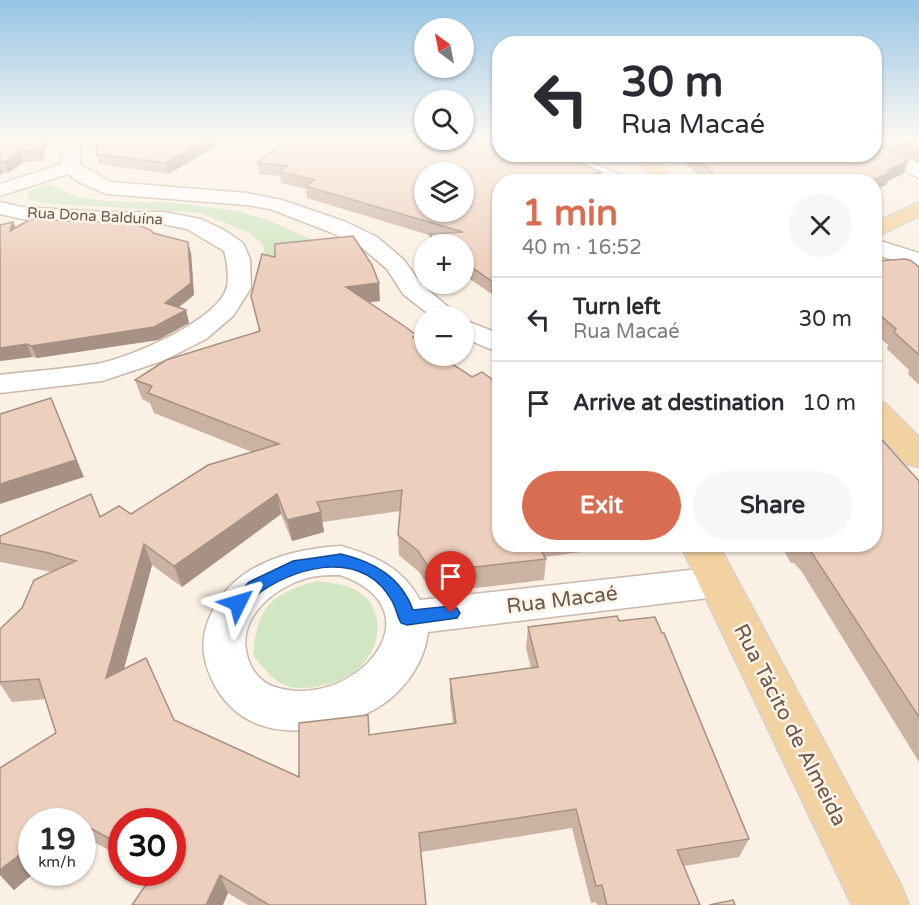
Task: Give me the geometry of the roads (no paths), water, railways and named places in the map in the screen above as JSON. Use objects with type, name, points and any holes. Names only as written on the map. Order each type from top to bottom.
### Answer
[{"type":"main road","points":[[882,228],[919,208]]},
{"type":"main road","points":[[882,418],[919,456]]},
{"type":"main road","name":"Rua Tácito de Almeida","points":[[708,563],[881,905]]},
{"type":"street","name":"Rua Dona Balduína","points":[[0,190],[27,181]]},
{"type":"street","points":[[93,181],[107,188],[247,199],[275,204],[338,227],[369,242],[396,265],[412,289],[433,306]]},
{"type":"street","name":"Rua Dona Balduína","points":[[0,208],[22,213],[105,219],[163,218],[193,224],[216,235],[235,248],[238,258],[239,288],[224,311],[197,333],[155,354],[102,372],[0,384]]},
{"type":"street","points":[[882,249],[919,261]]},
{"type":"street","points":[[474,333],[492,341]]},
{"type":"street","name":"Rua Macaé","points":[[407,618],[708,563]]}]
